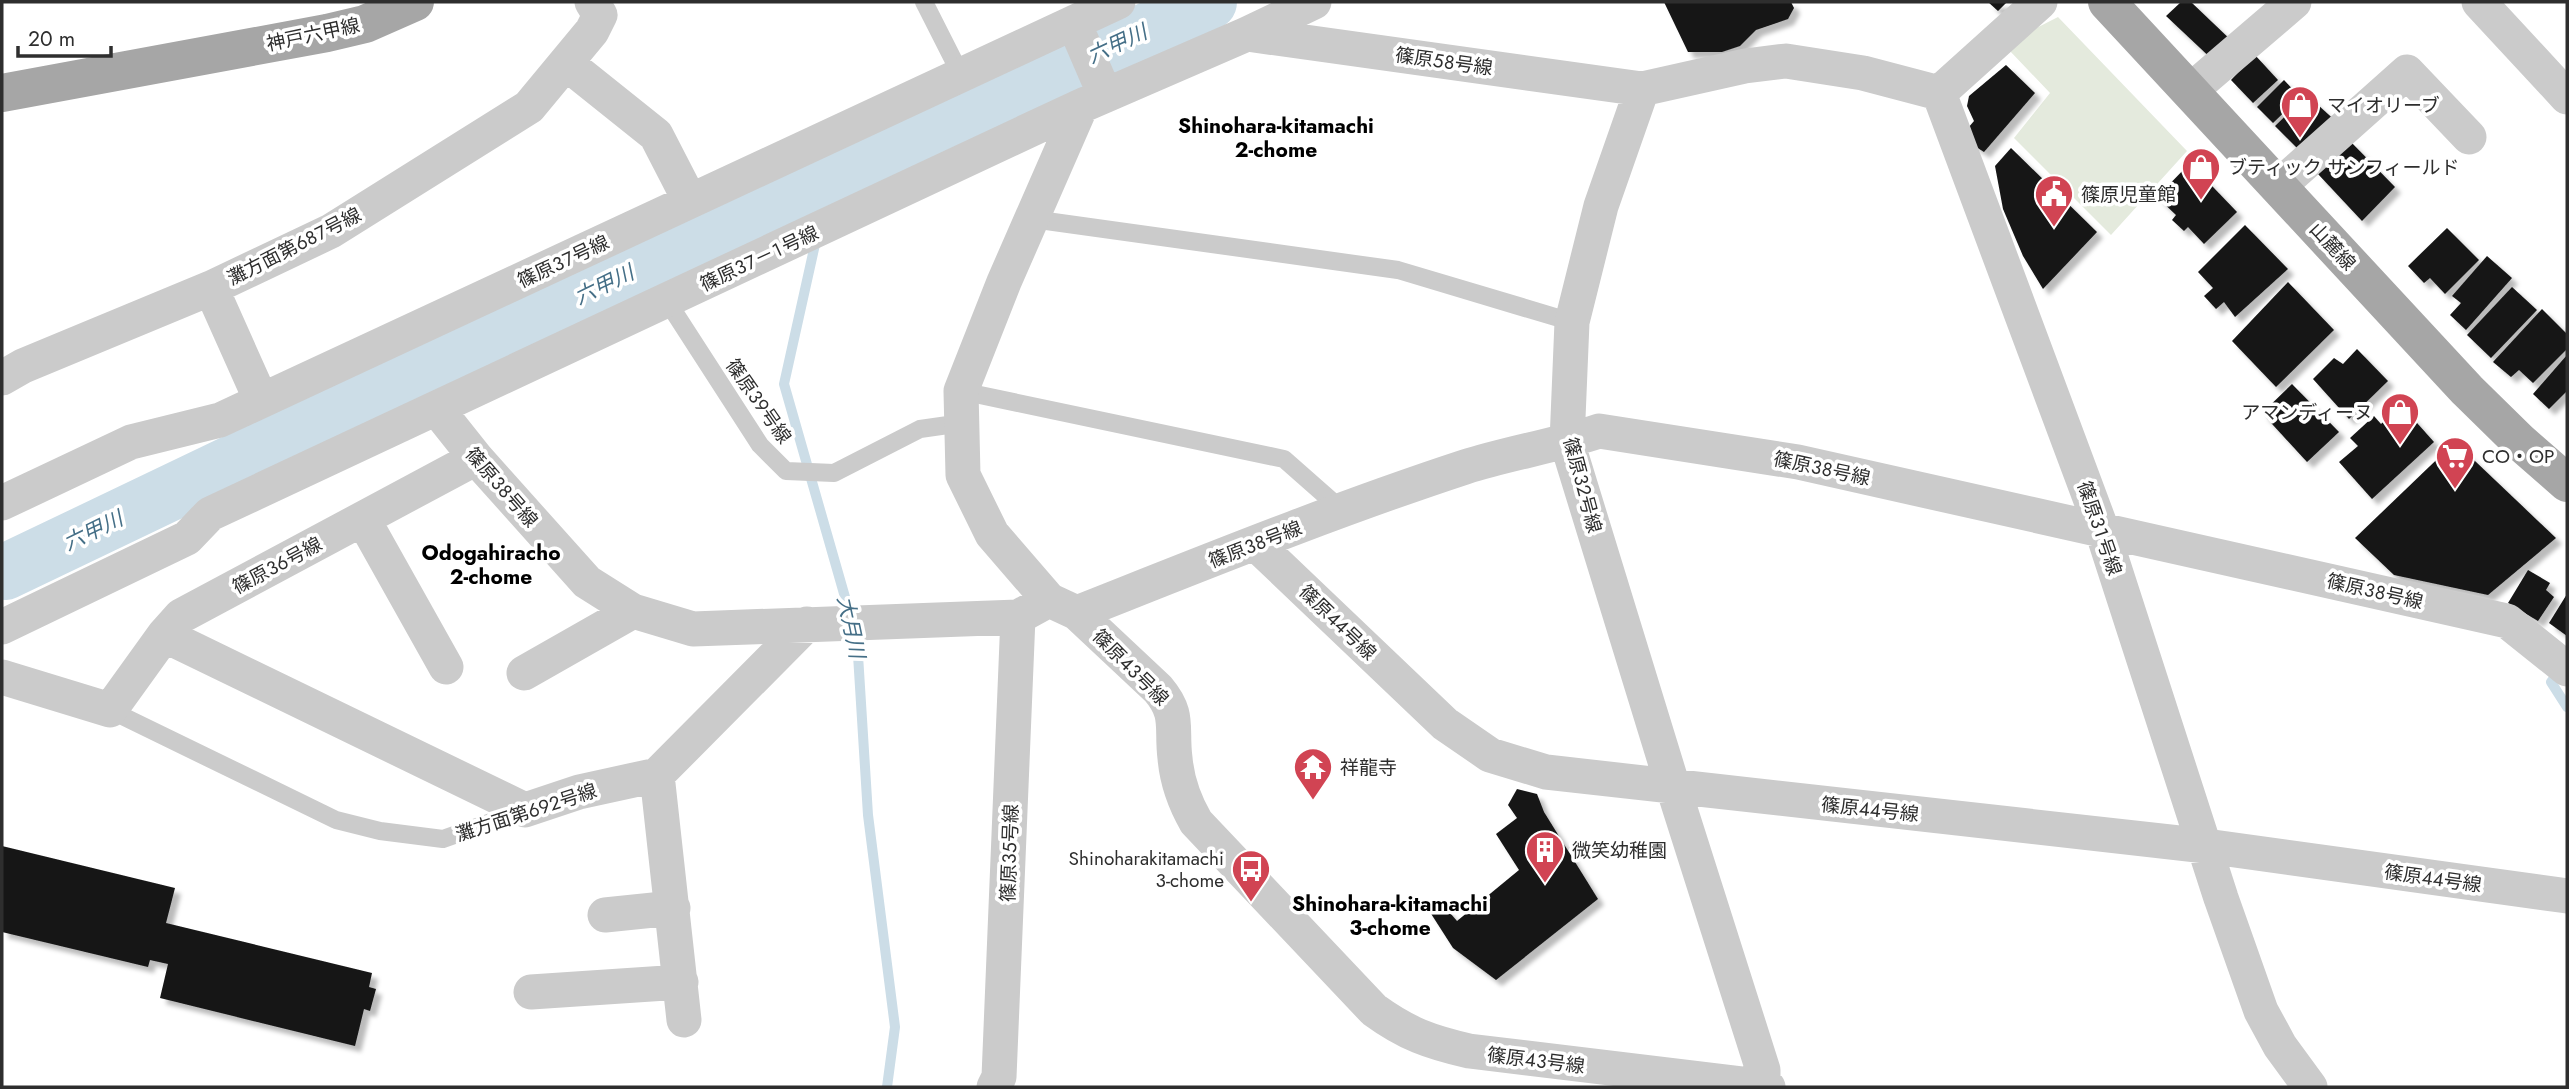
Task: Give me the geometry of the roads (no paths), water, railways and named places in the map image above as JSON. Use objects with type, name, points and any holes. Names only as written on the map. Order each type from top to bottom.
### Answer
[{"type":"main road","name":"神戸六甲線","points":[[2,93],[327,33],[365,24],[415,2]]},
{"type":"main road","name":"山麓線","points":[[2107,2],[2491,415],[2567,482]]},
{"type":"street","name":"灘方面第６８７号線","points":[[2,378],[23,366],[211,288],[331,231],[529,107],[593,31],[600,15],[592,2]]},
{"type":"street","name":"篠原３７号線","points":[[2,503],[131,442],[220,420],[1118,2]]},
{"type":"street","name":"篠原３７－１号線","points":[[2,627],[187,538],[210,514],[1093,101],[1314,2]]},
{"type":"street","points":[[1642,89],[1745,66],[1786,61],[1863,73],[1939,93],[2040,2]]},
{"type":"street","points":[[2190,91],[2294,2]]},
{"type":"street","points":[[2479,2],[2567,97]]},
{"type":"street","points":[[1074,23],[1093,101]]},
{"type":"street","name":"篠原５８号線","points":[[1247,34],[1642,89]]},
{"type":"street","points":[[566,63],[656,135],[690,201]]},
{"type":"street","points":[[2278,187],[2407,72],[2469,137]]},
{"type":"street","name":"篠原３２号線","points":[[1642,89],[1601,206],[1572,322],[1567,442],[1763,1070],[1763,1087]]},
{"type":"street","name":"篠原３１号線","points":[[1939,93],[2102,530],[2221,898],[2261,1010],[2280,1046],[2310,1087]]},
{"type":"street","name":"篠原４３号線","points":[[1093,101],[1031,219],[961,407],[963,475],[992,534],[1063,607],[1158,689],[1170,703],[1174,714],[1175,760],[1182,797],[1196,822],[1374,1010],[1401,1030],[1436,1044],[1458,1049],[1658,1081],[1768,1087]]},
{"type":"street","points":[[211,288],[261,400]]},
{"type":"street","name":"篠原３８号線","points":[[437,409],[476,458],[587,582],[633,611],[693,629],[1018,617],[1063,607],[1468,466],[1567,442],[1599,431],[1798,461],[2507,621],[2557,661]]},
{"type":"street","name":"篠原３６号線","points":[[110,710],[164,635],[181,616],[476,458]]},
{"type":"street","points":[[363,519],[446,667]]},
{"type":"street","name":"篠原４４号線","points":[[1255,542],[1445,724],[1490,755],[1546,772],[2206,846],[2567,896]]},
{"type":"street","points":[[524,673],[633,611]]},
{"type":"street","name":"篠原３５号線","points":[[993,1087],[999,1077],[1018,617]]},
{"type":"street","points":[[684,1020],[657,775],[807,624]]},
{"type":"street","points":[[164,635],[524,810]]},
{"type":"street","name":"灘方面第６９２号線","points":[[2,677],[110,710]]},
{"type":"street","name":"灘方面第６９２号線","points":[[524,810],[579,792],[657,775]]},
{"type":"street","points":[[605,915],[673,908]]},
{"type":"street","points":[[531,992],[681,982]]},
{"type":"lane","points":[[924,2],[961,75]]},
{"type":"lane","points":[[1031,219],[1398,270],[1572,322]]},
{"type":"lane","name":"篠原３９号線","points":[[667,301],[761,445],[786,471],[831,473],[961,407]]},
{"type":"lane","points":[[961,407],[1284,459],[1343,511]]},
{"type":"lane","name":"灘方面第６９２号線","points":[[110,710],[336,820],[380,831],[443,839],[524,810]]},
{"type":"waterway","name":"六甲川","points":[[5,572],[830,177],[1209,2]]},
{"type":"waterway","name":"大月川","points":[[821,218],[830,177]]},
{"type":"waterway","name":"大月川","points":[[816,240],[784,384],[857,639],[868,815],[895,1027],[887,1087]]},
{"type":"waterway","points":[[2560,670],[2551,682],[2567,707]]},
{"type":"place","name":"マイオリーブ","points":[[2300,139]]},
{"type":"place","name":"ブティック サンフィールド","points":[[2201,201]]},
{"type":"place","name":"篠原児童館","points":[[2054,228]]},
{"type":"place","name":"アマンディーヌ","points":[[2400,446]]},
{"type":"place","name":"CO・OP","points":[[2455,490]]},
{"type":"place","name":"祥龍寺","points":[[1313,801]]},
{"type":"place","name":"微笑幼稚園","points":[[1545,884]]},
{"type":"place","name":"Shinoharakitamachi 3-chome","points":[[1251,903]]},
{"type":"district","name":"Shinohara-kitamachi 2-chome","points":[[1276,138]]},
{"type":"district","name":"Odogahiracho 2-chome","points":[[491,565]]},
{"type":"district","name":"Shinohara-kitamachi 3-chome","points":[[1390,916]]}]
